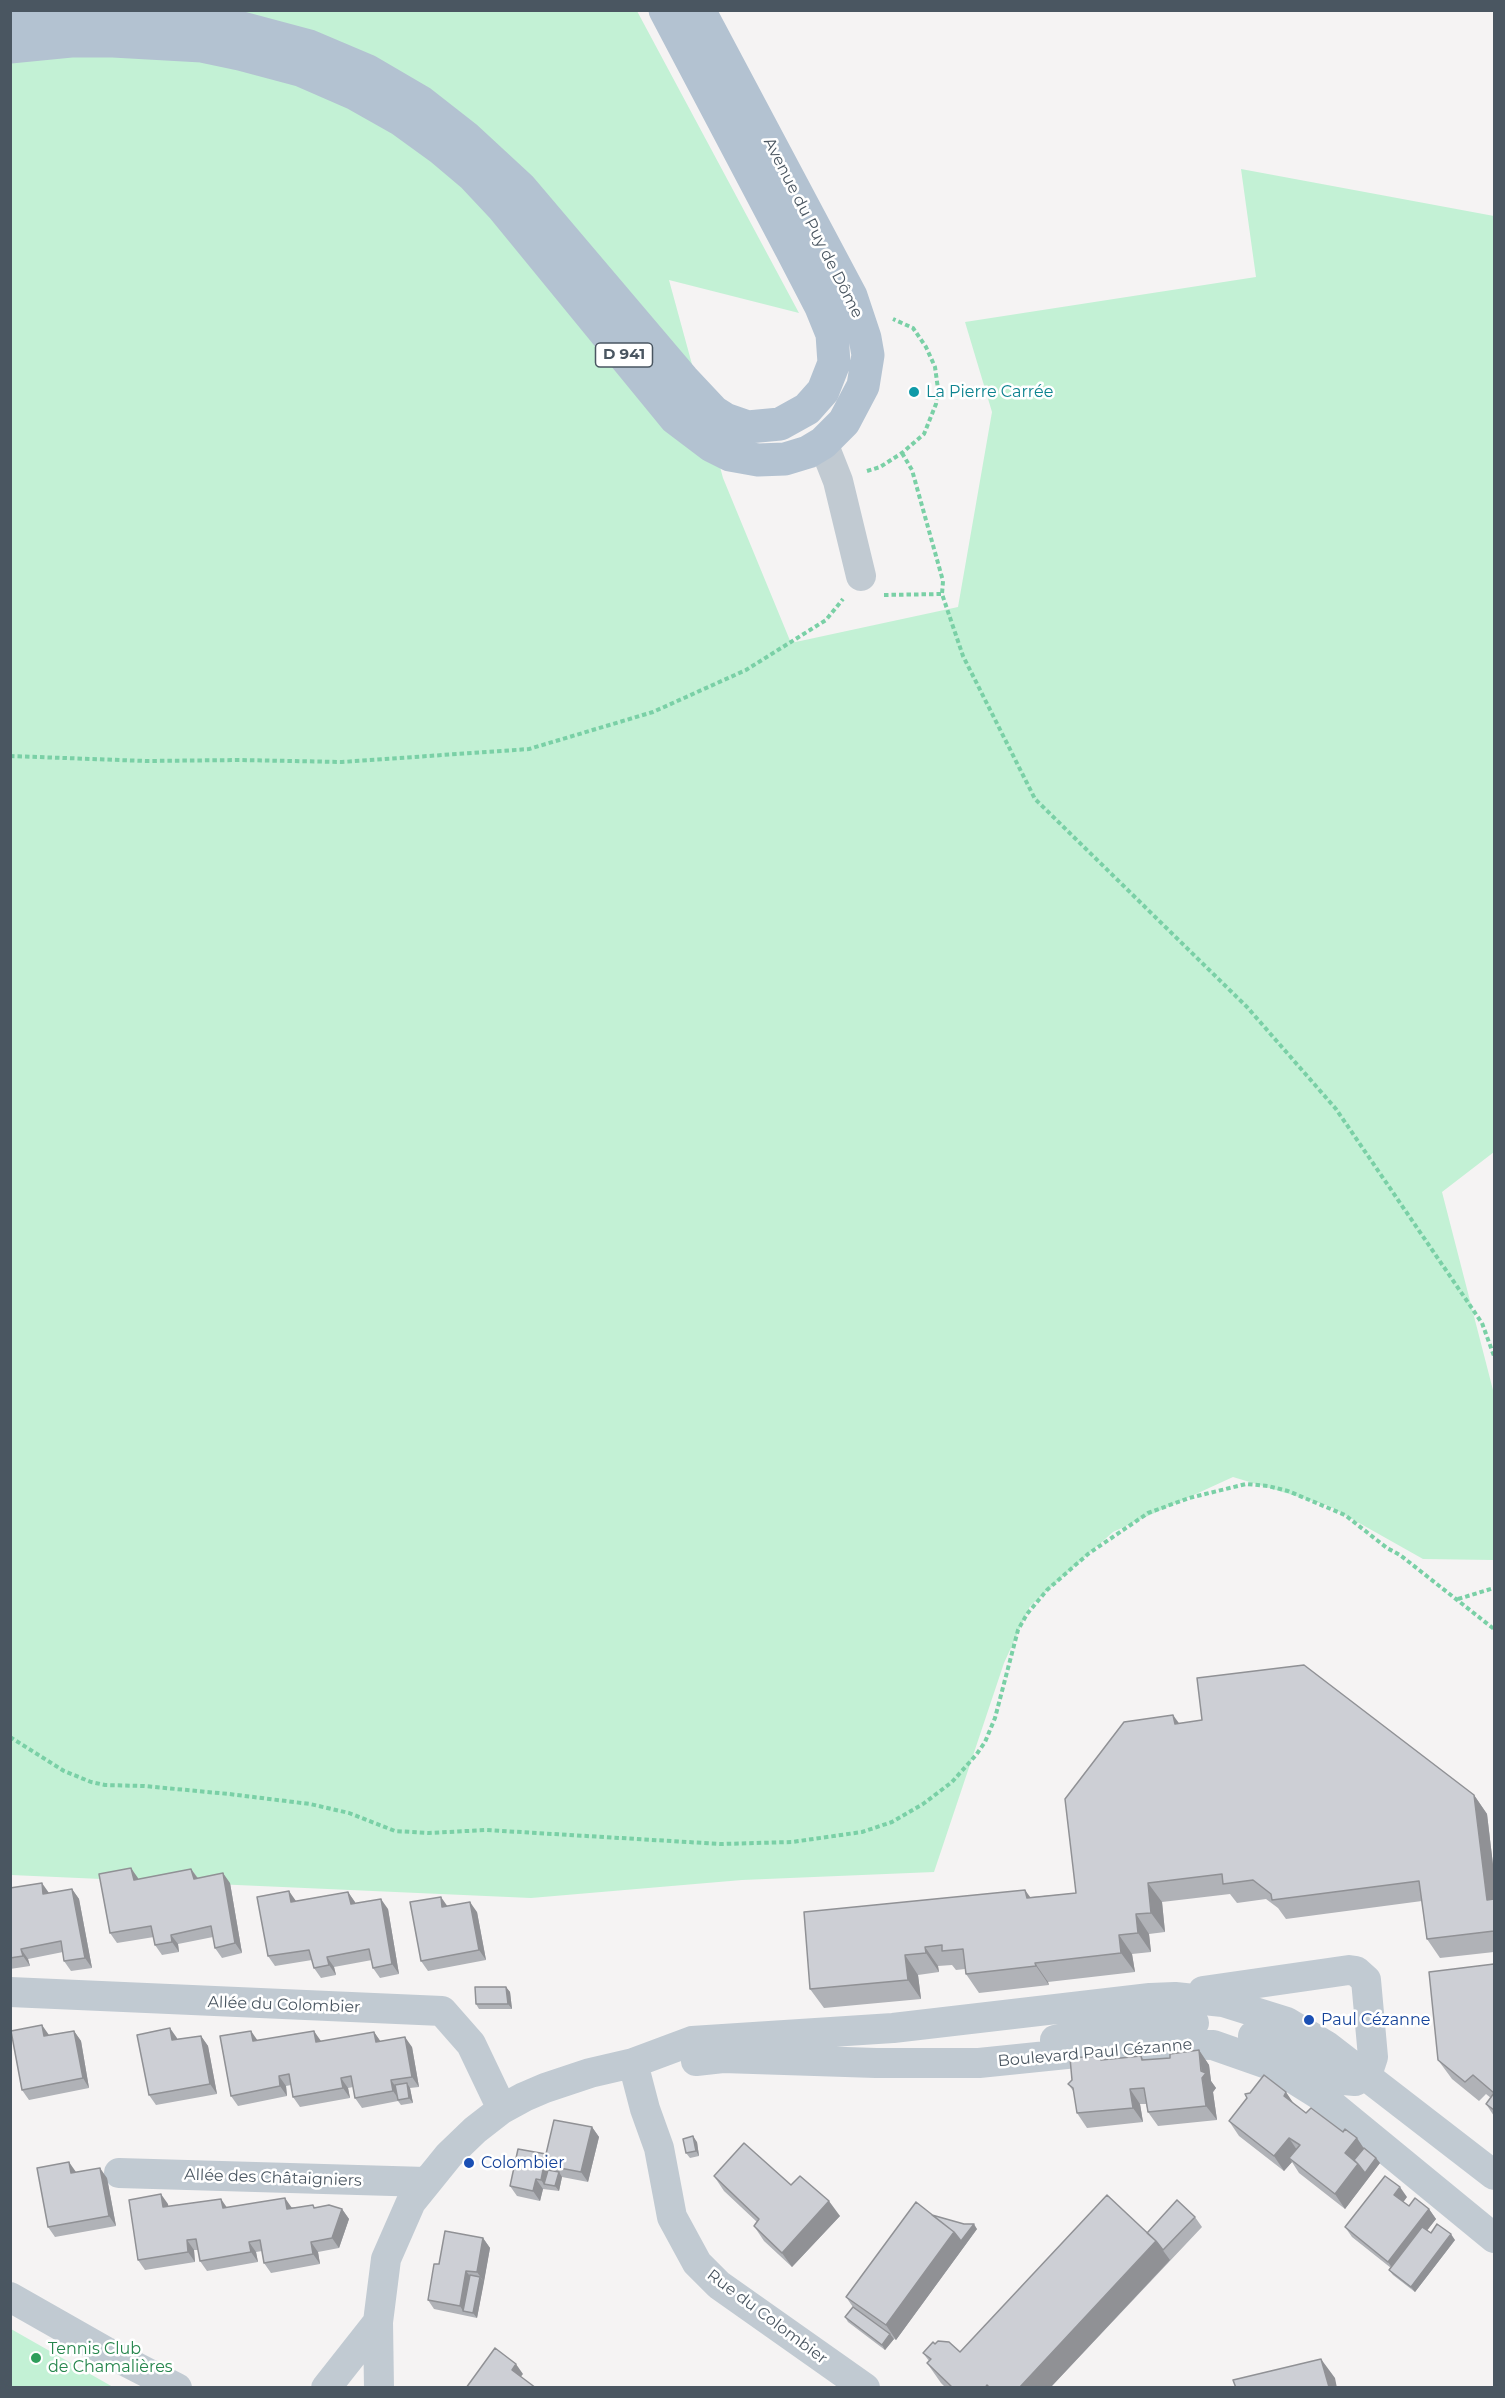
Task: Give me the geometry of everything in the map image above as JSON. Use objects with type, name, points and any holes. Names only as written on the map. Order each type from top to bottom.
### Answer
[{"type":"main road","name":"Avenue du Puy de Dôme","points":[[10,23],[87,17],[146,16],[198,21],[238,27],[309,46],[368,71],[421,102],[520,187],[683,379],[714,412],[738,424],[757,427],[780,424],[807,409],[816,400],[829,378],[834,351],[832,334],[802,271],[665,10]]},
{"type":"main road","name":"Avenue du Puy de Dôme","points":[[10,47],[71,41],[202,46],[300,70],[355,93],[402,120],[473,176],[524,234],[675,418],[694,434],[730,455],[758,460],[784,459],[808,452],[823,443],[844,422],[862,386],[868,355],[859,316],[851,296],[699,10]]},
{"type":"main road","points":[[807,409],[823,443]]},
{"type":"street","points":[[823,443],[870,586]]},
{"type":"street","points":[[1019,2061],[1050,2041],[1069,2035],[1126,2025],[1192,2023],[1238,2031],[1261,2039],[1293,2052],[1344,2080],[1355,2081],[1367,2075],[1373,2057],[1368,1990],[1366,1980],[1356,1971],[1349,1970],[1150,1998]]},
{"type":"street","name":"Allée du Colombier","points":[[10,1992],[442,2011],[471,2043],[502,2109]]},
{"type":"street","name":"Boulevard Paul Cézanne","points":[[379,2388],[378,2322],[386,2259],[411,2202],[426,2182],[458,2147],[502,2109],[545,2088],[591,2073],[633,2063],[692,2042],[893,2028],[1150,1998],[1175,1997],[1223,2002],[1287,2022],[1305,2032],[1367,2075],[1494,2175]]},
{"type":"street","name":"Boulevard Paul Cézanne","points":[[633,2063],[723,2058],[944,2064],[1019,2061],[1189,2042],[1213,2044],[1255,2058],[1287,2073],[1321,2096],[1494,2238]]},
{"type":"street","name":"Rue du Colombier","points":[[633,2063],[645,2109],[659,2148],[672,2217],[697,2263],[718,2285],[865,2388]]},
{"type":"street","points":[[1454,2143],[1494,2198]]},
{"type":"street","name":"Allée des Châtaigniers","points":[[119,2173],[426,2182]]},
{"type":"street","points":[[1466,2214],[1494,2249]]},
{"type":"street","points":[[10,2297],[105,2352],[177,2388]]},
{"type":"street","points":[[326,2388],[378,2322]]},
{"type":"path","points":[[837,481],[880,467],[902,453],[924,434],[936,404],[938,388],[935,367],[926,347],[913,328],[899,320],[859,316]]},
{"type":"path","points":[[902,453],[912,470],[943,581],[942,594],[963,656],[1035,799],[1247,1007],[1336,1109],[1482,1323],[1494,1356]]},
{"type":"path","points":[[10,756],[146,761],[342,762],[529,749],[653,712],[746,670],[826,620],[870,586],[942,594]]},
{"type":"path","points":[[10,1737],[64,1771],[91,1782],[229,1794],[310,1804],[349,1813],[395,1832],[486,1830],[710,1844],[792,1842],[877,1828],[908,1814],[952,1782],[976,1755],[992,1728],[1018,1630],[1026,1614],[1036,1602],[1088,1554],[1148,1513],[1174,1502],[1246,1484],[1268,1486],[1299,1495],[1345,1515],[1494,1629]]},
{"type":"path","points":[[1457,1599],[1494,1588]]},
{"type":"green space","points":[[10,11],[637,11],[799,313],[669,280],[723,478],[791,643],[958,607],[992,412],[965,322],[1256,277],[1241,169],[1494,216],[1494,1152],[1442,1192],[1494,1394],[1494,1560],[1423,1559],[1329,1506],[1233,1477],[1113,1532],[1030,1606],[1004,1663],[934,1872],[742,1880],[531,1898],[11,1875]]},
{"type":"green space","name":"Tennis Club de Chamalières","points":[[11,2329],[113,2387],[11,2387]]},
{"type":"building","points":[[1304,1665],[1474,1795],[1487,1900],[1494,1899],[1494,1931],[1427,1939],[1419,1881],[1272,1900],[1271,1894],[1253,1880],[1223,1884],[1222,1874],[1148,1883],[1151,1913],[1136,1914],[1138,1933],[1119,1935],[1121,1953],[966,1974],[963,1949],[942,1951],[942,1945],[925,1947],[926,1953],[905,1955],[908,1980],[810,1989],[804,1912],[1025,1890],[1027,1898],[1076,1893],[1065,1799],[1124,1722],[1173,1715],[1175,1724],[1202,1720],[1197,1678]]},
{"type":"building","points":[[131,1868],[134,1880],[191,1869],[194,1879],[223,1873],[235,1943],[215,1948],[211,1926],[171,1935],[172,1942],[155,1945],[151,1926],[110,1933],[99,1874]]},
{"type":"building","points":[[42,1883],[43,1894],[72,1889],[85,1958],[64,1961],[61,1941],[21,1949],[23,1956],[10,1958],[10,1888]]},
{"type":"building","points":[[289,1891],[291,1902],[348,1892],[351,1904],[381,1899],[392,1964],[373,1968],[369,1949],[327,1957],[329,1965],[314,1968],[309,1950],[268,1956],[257,1897]]},
{"type":"building","points":[[441,1897],[442,1907],[470,1902],[479,1950],[421,1961],[410,1902]]},
{"type":"building","points":[[1494,1964],[1494,2093],[1473,2075],[1465,2082],[1438,2060],[1429,1972]]},
{"type":"building","points":[[475,1987],[506,1987],[508,2004],[476,2004]]},
{"type":"building","points":[[42,2025],[44,2036],[74,2031],[83,2078],[22,2090],[11,2031]]},
{"type":"building","points":[[170,2028],[172,2040],[201,2036],[210,2084],[149,2095],[137,2035]]},
{"type":"building","points":[[251,2031],[253,2041],[314,2031],[316,2042],[374,2032],[376,2042],[405,2037],[412,2077],[391,2080],[393,2091],[355,2098],[351,2076],[341,2078],[343,2088],[293,2097],[289,2074],[279,2076],[280,2086],[231,2096],[220,2036]]},
{"type":"building","points":[[1199,2050],[1201,2071],[1206,2073],[1202,2078],[1206,2106],[1148,2112],[1144,2088],[1130,2089],[1133,2108],[1077,2113],[1073,2088],[1068,2084],[1072,2080],[1070,2058],[1100,2056],[1101,2060],[1141,2056],[1142,2060],[1170,2058],[1170,2054]]},
{"type":"building","points":[[1264,2075],[1286,2092],[1284,2096],[1306,2113],[1311,2108],[1343,2132],[1345,2129],[1357,2138],[1345,2153],[1358,2164],[1335,2194],[1289,2158],[1300,2145],[1289,2138],[1274,2156],[1229,2121],[1247,2098],[1245,2094],[1250,2093]]},
{"type":"building","points":[[407,2083],[409,2098],[398,2100],[395,2085]]},
{"type":"building","points":[[1494,2093],[1494,2110],[1486,2104]]},
{"type":"building","points":[[554,2120],[592,2127],[581,2172],[544,2165],[541,2180],[536,2179],[533,2191],[510,2186],[518,2149],[546,2154]]},
{"type":"building","points":[[693,2136],[696,2151],[686,2153],[683,2139]]},
{"type":"building","points":[[744,2143],[791,2185],[800,2176],[829,2201],[782,2253],[754,2226],[759,2219],[714,2176]]},
{"type":"building","points":[[1364,2148],[1376,2158],[1365,2173],[1354,2160]]},
{"type":"building","points":[[69,2162],[71,2173],[100,2168],[109,2216],[48,2227],[37,2168]]},
{"type":"building","points":[[548,2170],[559,2172],[555,2186],[544,2184]]},
{"type":"building","points":[[1385,2176],[1400,2187],[1394,2195],[1409,2206],[1415,2198],[1429,2209],[1388,2262],[1345,2227]]},
{"type":"building","points":[[161,2194],[163,2207],[221,2199],[223,2208],[285,2198],[287,2209],[329,2205],[342,2209],[332,2238],[311,2242],[313,2254],[264,2263],[260,2240],[249,2242],[251,2252],[200,2261],[196,2239],[187,2240],[188,2252],[138,2260],[129,2200]]},
{"type":"building","points":[[1107,2195],[1156,2241],[1019,2388],[990,2388],[987,2385],[985,2388],[953,2388],[927,2363],[931,2359],[923,2353],[933,2342],[935,2344],[938,2341],[949,2342],[960,2352]]},
{"type":"building","points":[[1177,2200],[1195,2217],[1163,2250],[1147,2233]]},
{"type":"building","points":[[916,2202],[954,2232],[886,2325],[846,2297]]},
{"type":"building","points":[[932,2215],[964,2224],[974,2224],[961,2241],[954,2232]]},
{"type":"building","points":[[1437,2224],[1451,2234],[1411,2287],[1389,2270],[1422,2227],[1431,2233]]},
{"type":"building","points":[[445,2231],[483,2238],[477,2272],[466,2271],[460,2306],[428,2300],[434,2264],[439,2264]]},
{"type":"building","points":[[470,2275],[480,2277],[473,2313],[463,2311]]},
{"type":"building","points":[[853,2307],[890,2334],[882,2345],[845,2317]]},
{"type":"building","points":[[495,2348],[516,2364],[512,2370],[536,2388],[466,2388]]},
{"type":"building","points":[[1321,2359],[1328,2388],[1236,2388],[1233,2380]]},
{"type":"place","name":"La Pierre Carrée","points":[[914,392]]},
{"type":"place","name":"Paul Cézanne","points":[[1309,2020]]},
{"type":"place","name":"Colombier","points":[[469,2163]]},
{"type":"place","name":"Tennis Club de Chamalières","points":[[36,2358]]}]
